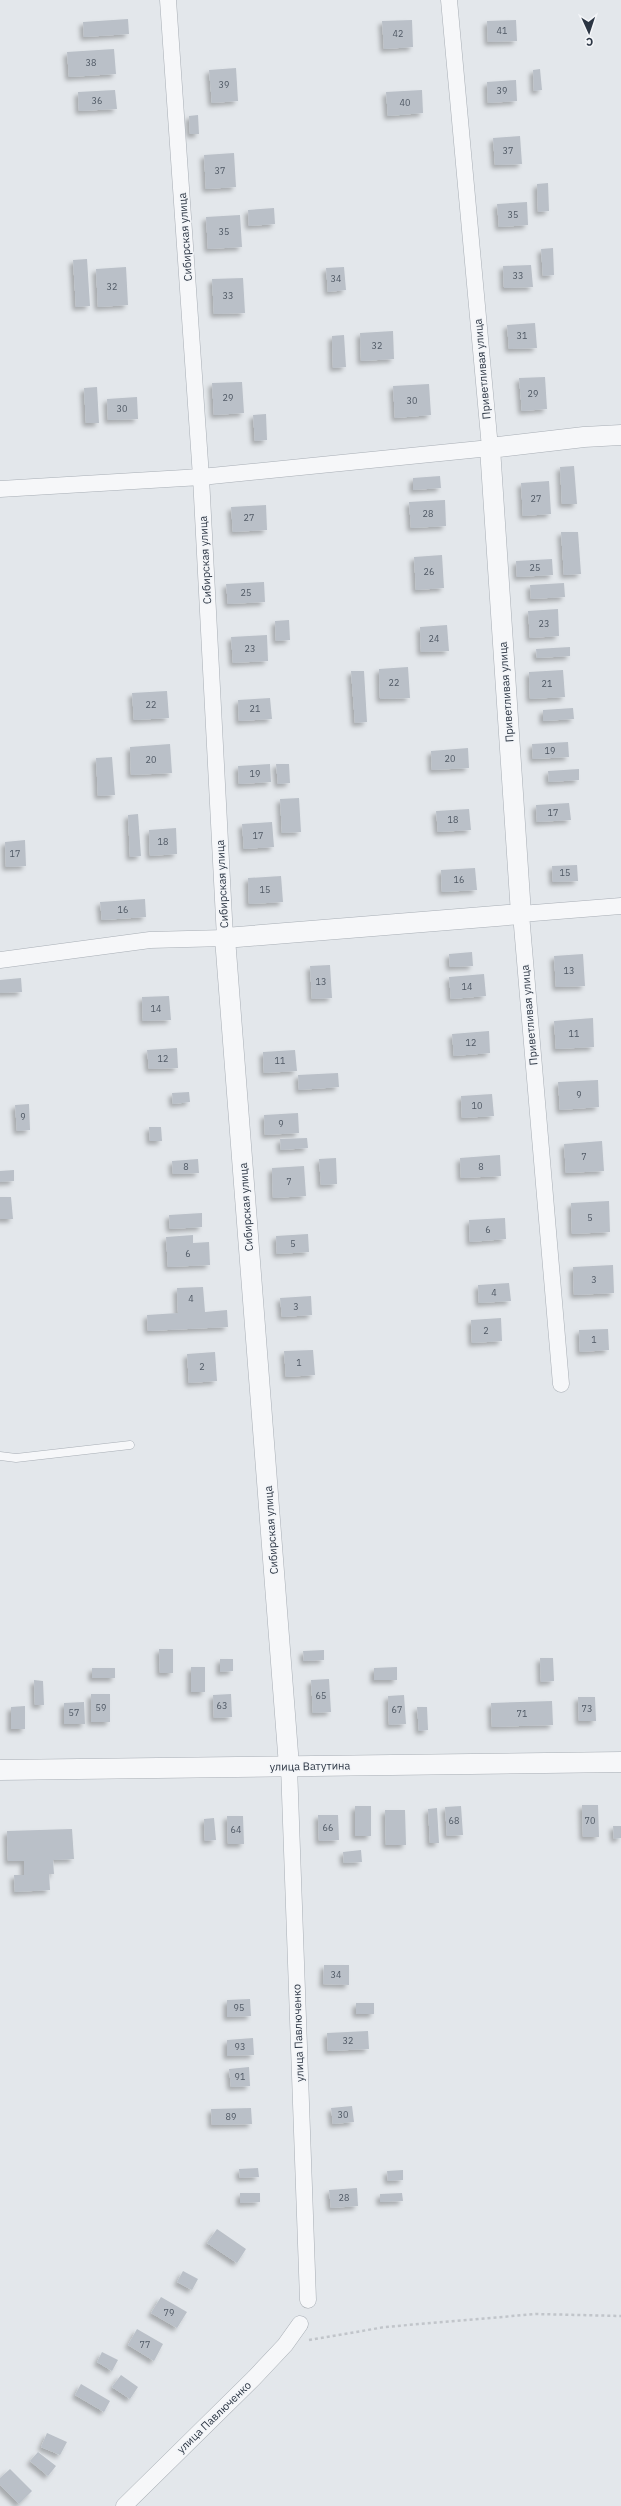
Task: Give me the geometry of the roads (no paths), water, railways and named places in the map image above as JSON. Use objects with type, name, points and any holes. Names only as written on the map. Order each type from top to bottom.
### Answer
[{"type":"street","name":"Сибирская улица","points":[[168,0],[201,477],[225,938],[289,1766]]},
{"type":"street","name":"Приветливая улица","points":[[449,0],[490,448],[521,914],[561,1384]]},
{"type":"street","points":[[0,489],[201,477],[584,437],[621,435]]},
{"type":"street","points":[[0,960],[150,940],[225,938],[621,906]]},
{"type":"street","name":"улица Ватутина","points":[[0,1770],[621,1762]]},
{"type":"street","name":"улица Павлюченко","points":[[289,1766],[308,2300]]},
{"type":"street","name":"улица Павлюченко","points":[[124,2506],[285,2345],[300,2324]]},
{"type":"lane","points":[[0,1456],[16,1458],[130,1445]]}]
